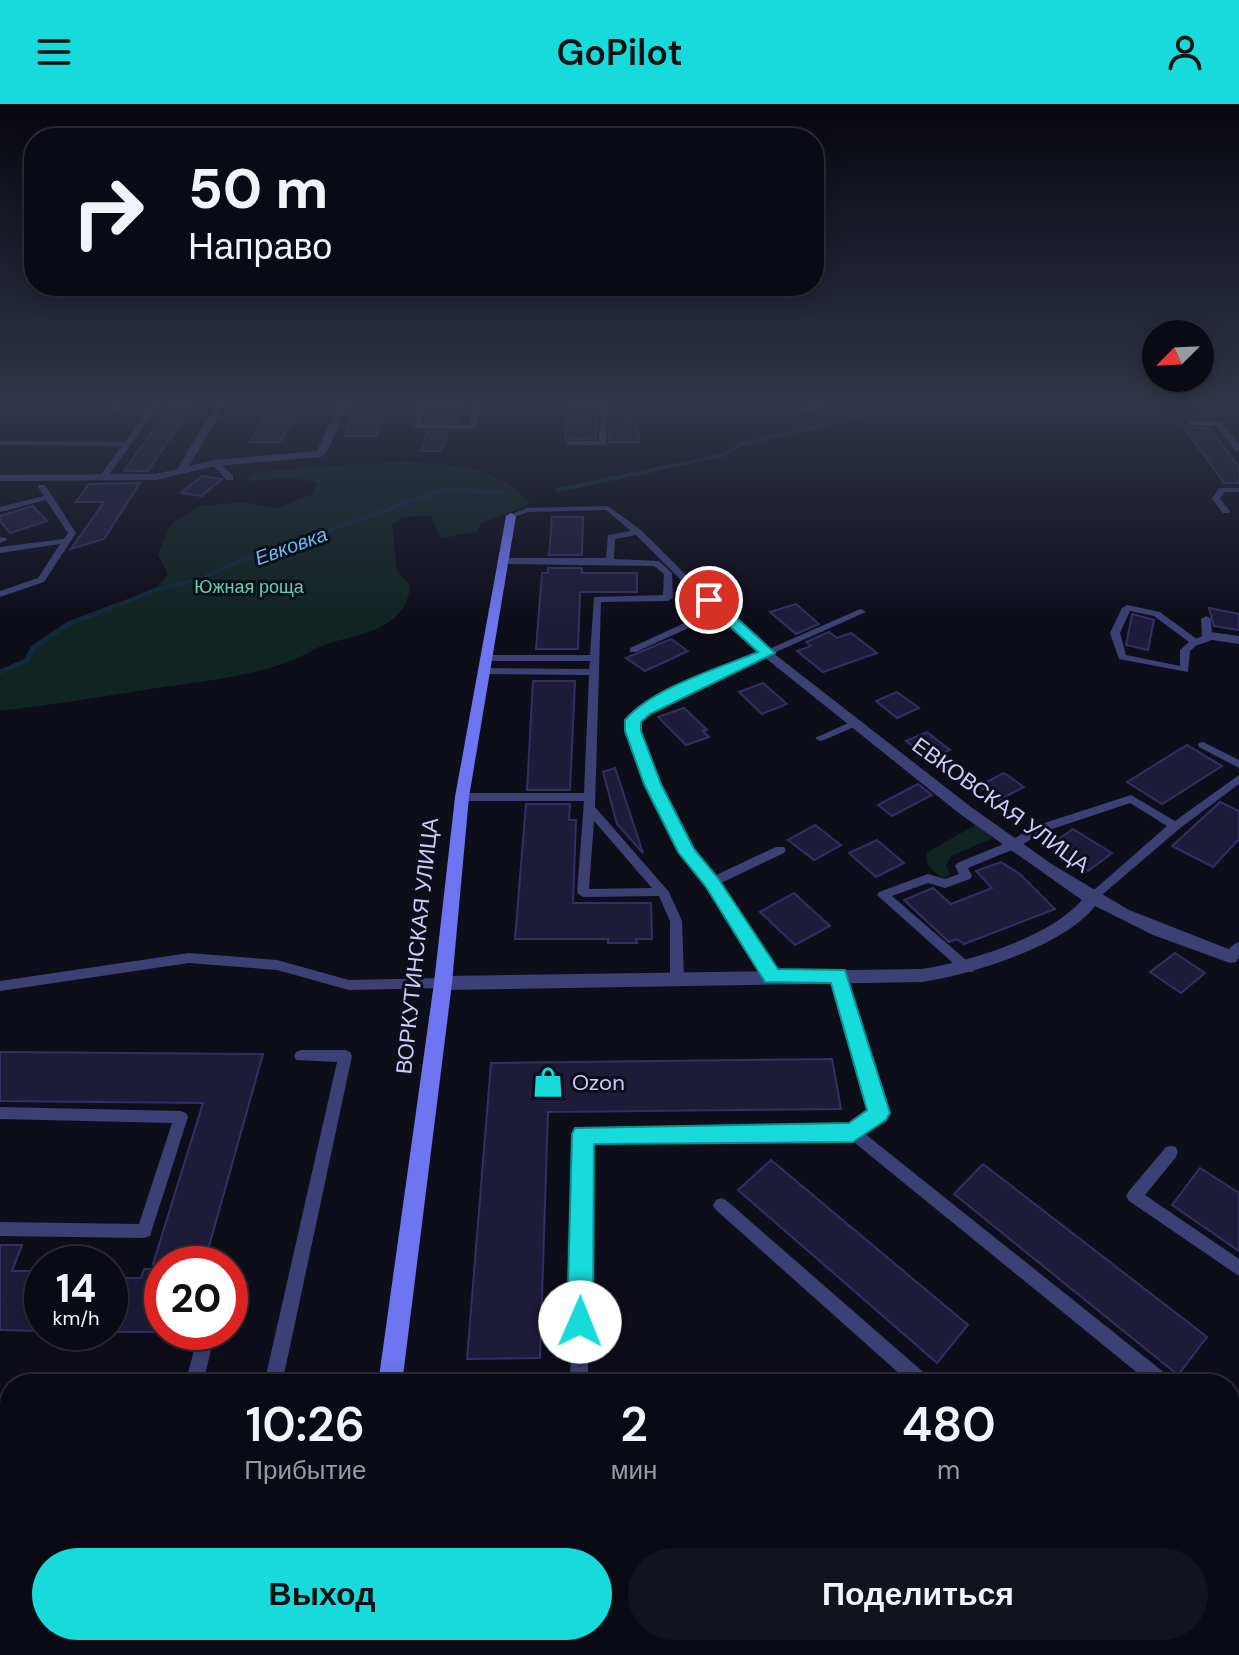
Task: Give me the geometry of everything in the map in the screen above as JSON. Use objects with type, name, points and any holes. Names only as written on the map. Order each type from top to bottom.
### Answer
[{"type":"street","points":[[0,478],[161,475]]},
{"type":"street","points":[[0,488],[45,492],[80,478]]},
{"type":"street","name":"ВОРКУТИНСКАЯ УЛИЦА","points":[[391,1374],[443,983],[462,797],[511,516]]},
{"type":"street","points":[[1201,640],[1239,640]]},
{"type":"street","name":"ЕВКОВСКАЯ УЛИЦА","points":[[768,653],[1015,844],[1092,897],[1177,939],[1235,952]]},
{"type":"street","points":[[443,983],[838,975],[902,980],[968,969],[1001,957],[1083,913],[1092,897]]},
{"type":"lane","points":[[1226,511],[1216,499],[1222,490],[1239,490]]},
{"type":"lane","points":[[0,510],[45,492],[72,533],[41,580],[0,594]]},
{"type":"lane","points":[[511,516],[527,510],[608,508],[638,532],[668,573],[668,598],[597,599],[583,893],[663,892]]},
{"type":"lane","points":[[610,561],[611,537],[638,532]]},
{"type":"lane","points":[[3,542],[67,541]]},
{"type":"lane","points":[[501,561],[661,560],[768,653]]},
{"type":"lane","points":[[633,650],[707,616],[689,583]]},
{"type":"lane","points":[[1127,608],[1157,614],[1201,640],[1187,646],[1185,670],[1122,657],[1115,633],[1127,608]]},
{"type":"lane","points":[[772,977],[712,882],[687,852],[653,784],[633,731],[633,720],[682,690],[861,612]]},
{"type":"lane","points":[[1201,640],[1206,619]]},
{"type":"lane","points":[[483,665],[595,658]]},
{"type":"lane","points":[[483,665],[594,672]]},
{"type":"lane","points":[[820,738],[855,723]]},
{"type":"lane","points":[[1203,745],[1239,765]]},
{"type":"lane","points":[[1092,897],[1175,826],[1239,779]]},
{"type":"lane","points":[[462,797],[589,802],[663,892],[676,921],[677,978]]},
{"type":"lane","points":[[968,969],[883,895],[928,878],[945,884],[966,876],[961,866],[1015,844],[1036,830],[1131,799],[1175,826]]},
{"type":"lane","points":[[712,882],[780,850]]},
{"type":"lane","points":[[0,986],[189,958],[277,965],[349,985],[443,983]]},
{"type":"lane","points":[[579,1374],[583,1134],[853,1133],[879,1113],[838,975]]},
{"type":"lane","points":[[275,1374],[345,1056],[301,1056]]},
{"type":"lane","points":[[0,1113],[181,1117],[144,1231],[0,1229]]},
{"type":"lane","points":[[853,1133],[1153,1374]]},
{"type":"lane","points":[[1171,1152],[1134,1196],[1239,1268]]},
{"type":"lane","points":[[721,1205],[913,1374]]},
{"type":"lane","points":[[196,1374],[202,1350]]},
{"type":"green space","name":"Южная роща","points":[[252,475],[491,475],[517,491],[530,504],[482,523],[477,532],[441,538],[431,516],[403,517],[392,525],[397,570],[410,586],[407,601],[400,612],[380,627],[322,646],[288,662],[240,675],[0,711],[0,672],[26,661],[33,648],[68,624],[155,590],[168,574],[158,555],[171,524],[200,506],[242,502],[276,508],[313,494],[317,482],[290,478],[247,481]]},
{"type":"green space","points":[[975,825],[993,838],[951,856],[946,865],[950,875],[942,878],[928,866],[926,853]]},
{"type":"building","points":[[1219,475],[1239,475],[1239,483],[1224,483]]},
{"type":"building","points":[[202,476],[222,479],[202,496],[181,493]]},
{"type":"building","points":[[140,483],[104,539],[71,549],[104,502],[76,502],[89,484]]},
{"type":"building","points":[[33,506],[47,521],[10,533],[0,521],[0,516]]},
{"type":"building","points":[[552,517],[583,517],[582,555],[549,555]]},
{"type":"building","points":[[548,568],[582,568],[582,573],[637,573],[637,592],[580,592],[578,649],[536,649],[542,573],[548,573]]},
{"type":"building","points":[[796,604],[819,624],[796,634],[770,612]]},
{"type":"building","points":[[1209,608],[1239,614],[1239,630],[1214,626]]},
{"type":"building","points":[[1132,614],[1154,620],[1148,650],[1126,645]]},
{"type":"building","points":[[829,632],[837,638],[851,633],[877,653],[823,672],[797,651],[811,646],[806,642]]},
{"type":"building","points":[[671,639],[688,651],[645,671],[626,658]]},
{"type":"building","points":[[533,681],[575,681],[570,790],[527,790]]},
{"type":"building","points":[[763,683],[787,704],[762,714],[739,692]]},
{"type":"building","points":[[897,692],[919,708],[897,718],[876,701]]},
{"type":"building","points":[[684,708],[707,730],[703,731],[709,737],[686,745],[658,717]]},
{"type":"building","points":[[927,732],[950,750],[929,759],[906,741]]},
{"type":"building","points":[[1187,745],[1222,766],[1162,804],[1127,782]]},
{"type":"building","points":[[615,768],[643,853],[617,824],[603,772]]},
{"type":"building","points":[[1004,773],[1024,787],[999,800],[979,786]]},
{"type":"building","points":[[918,784],[932,795],[892,816],[878,805]]},
{"type":"building","points":[[1220,802],[1239,811],[1239,839],[1213,867],[1172,846]]},
{"type":"building","points":[[526,804],[570,804],[569,820],[576,820],[573,903],[651,903],[652,939],[636,939],[637,943],[608,943],[608,939],[515,939]]},
{"type":"building","points":[[815,825],[841,845],[814,860],[788,840]]},
{"type":"building","points":[[1073,829],[1112,853],[1088,871],[1049,846]]},
{"type":"building","points":[[877,840],[904,863],[876,877],[849,853]]},
{"type":"building","points":[[1001,862],[1021,875],[1055,909],[964,944],[957,939],[949,942],[904,900],[933,888],[951,904],[992,888],[976,871]]},
{"type":"building","points":[[794,893],[830,926],[795,945],[760,912]]},
{"type":"building","points":[[1175,953],[1205,973],[1181,993],[1150,972]]},
{"type":"building","points":[[0,1052],[263,1054],[209,1246],[159,1246],[203,1103],[0,1101]]},
{"type":"building","points":[[832,1059],[841,1109],[548,1112],[540,1358],[467,1359],[491,1063]]},
{"type":"building","points":[[771,1160],[968,1325],[937,1363],[738,1190]]},
{"type":"building","points":[[983,1164],[1207,1337],[1177,1374],[954,1194]]},
{"type":"building","points":[[1200,1168],[1239,1193],[1239,1251],[1172,1205]]},
{"type":"building","points":[[0,1245],[22,1245],[12,1271],[24,1271],[24,1331],[0,1330]]},
{"type":"building","points":[[144,1269],[144,1332],[128,1332],[128,1278],[141,1278]]},
{"type":"waterway","name":"Евковка","points":[[558,490],[627,475]]},
{"type":"waterway","name":"Евковка","points":[[117,605],[155,590],[200,579],[235,563],[443,490],[506,492]]},
{"type":"waterway","name":"Евковка","points":[[0,672],[26,661],[33,648],[68,624],[117,605]]},
{"type":"waterway","name":"Евковка","points":[[113,607],[117,605]]},
{"type":"place","name":"Ozon","points":[[548,1082]]},
{"type":"route","points":[[580,1322],[583,1134],[853,1133],[879,1113],[838,975],[772,977],[712,882],[687,852],[653,784],[633,731],[633,720],[645,711],[682,690],[768,653],[709,600]]}]
